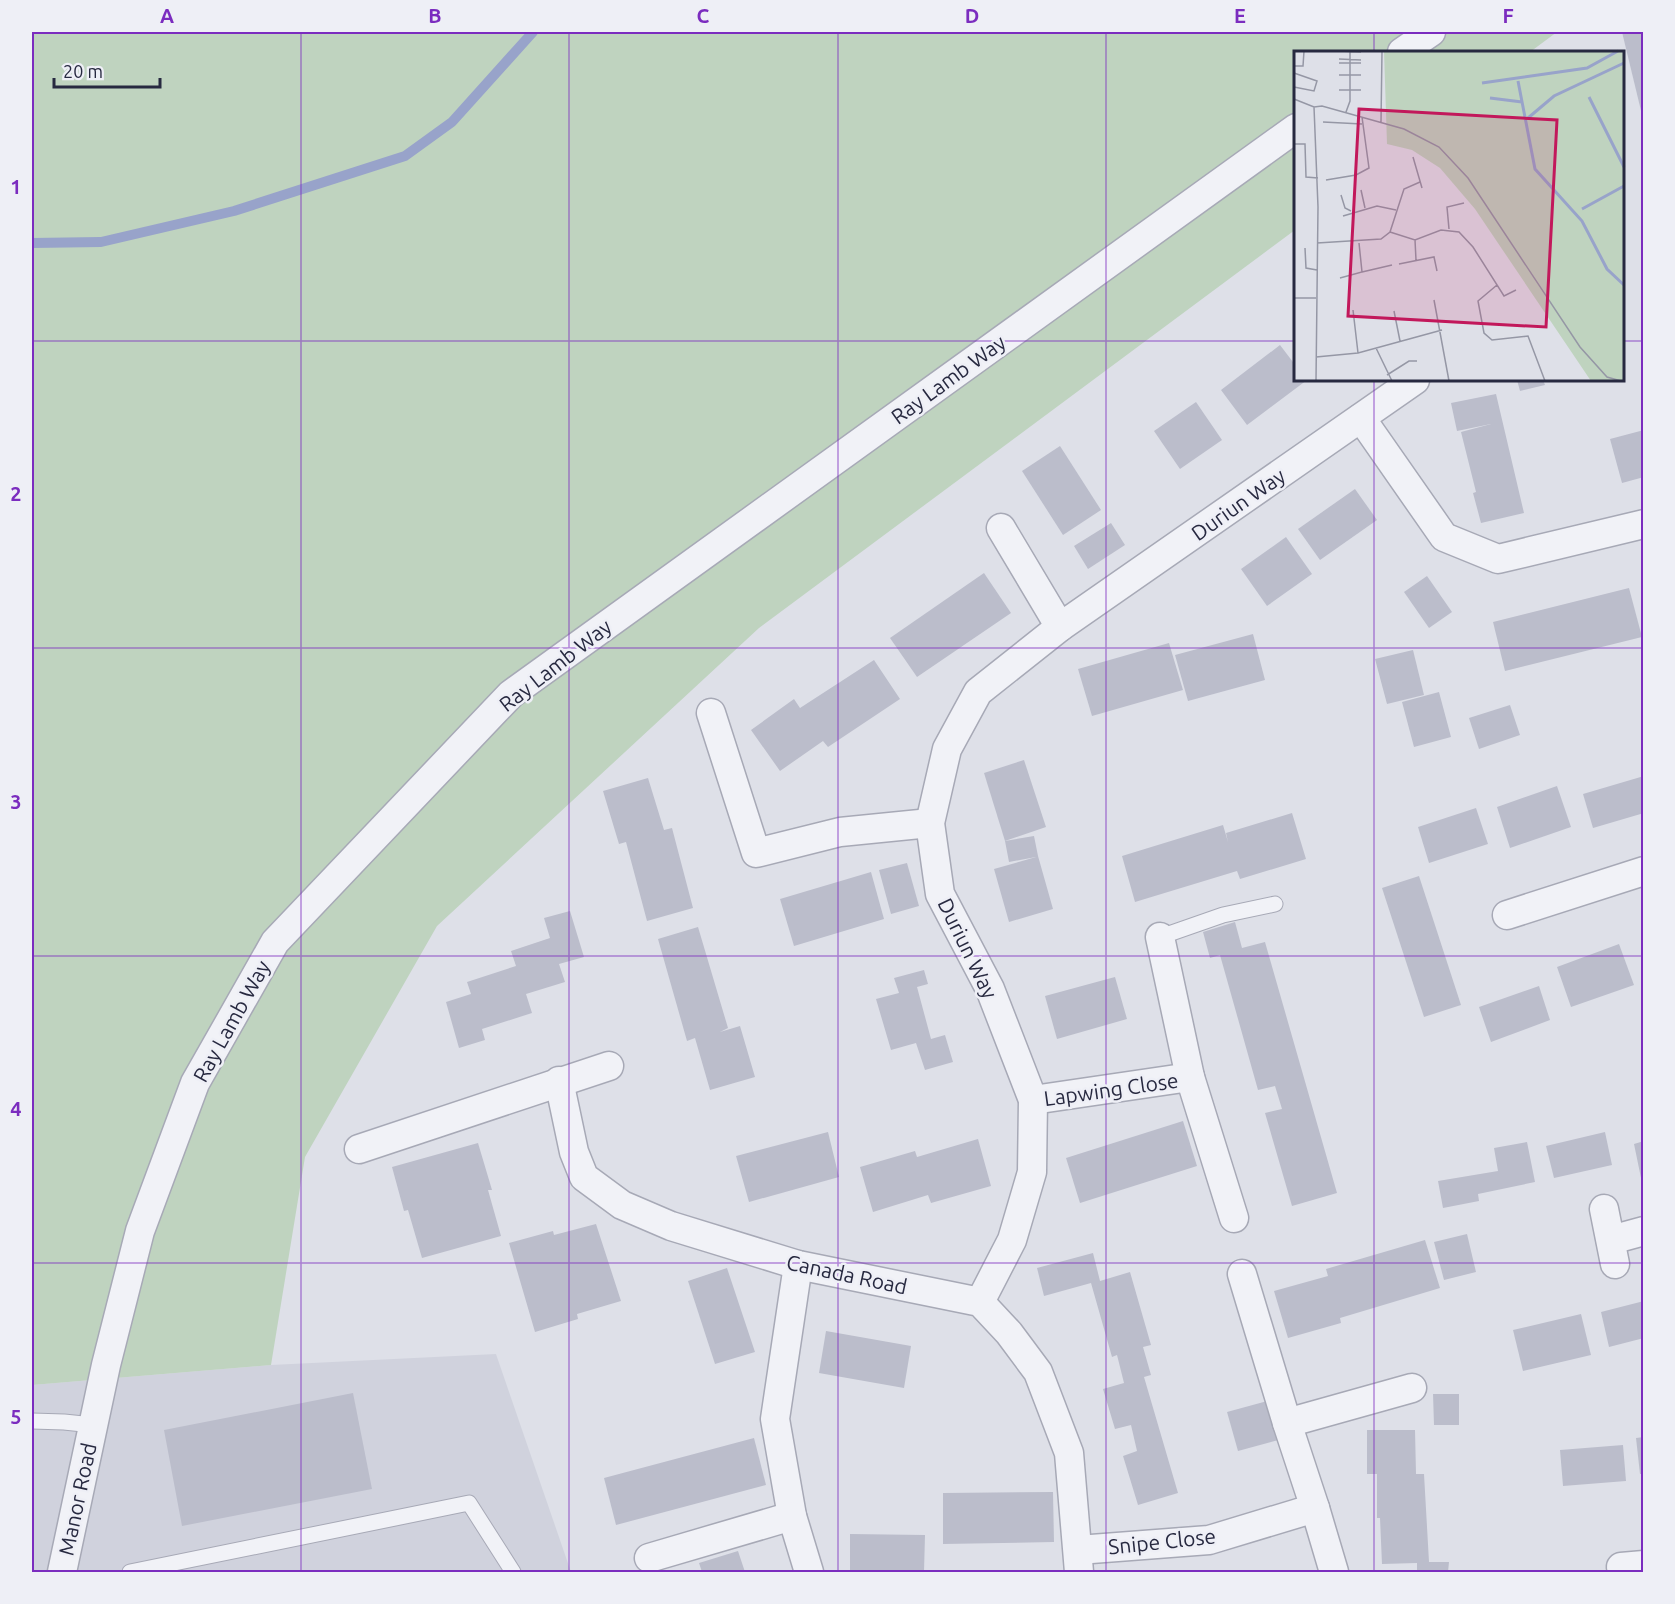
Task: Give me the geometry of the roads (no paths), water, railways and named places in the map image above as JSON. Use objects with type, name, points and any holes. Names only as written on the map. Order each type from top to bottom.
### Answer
[{"type":"street","points":[[1403,51],[1431,32]]},
{"type":"street","name":"Ray Lamb Way","points":[[93,1425],[140,1231],[195,1083],[275,942],[511,694],[1294,129]]},
{"type":"street","name":"Duriun Way","points":[[980,1302],[1012,1240],[1032,1172],[1033,1100],[990,989],[940,894],[930,823],[946,749],[978,692],[1060,627],[1413,381]]},
{"type":"street","points":[[1361,418],[1444,537],[1498,559],[1644,524]]},
{"type":"street","points":[[1001,528],[1060,627]]},
{"type":"street","points":[[711,713],[756,853],[840,832],[930,823]]},
{"type":"street","points":[[1507,915],[1644,871]]},
{"type":"street","name":"Lapwing Close","points":[[1033,1100],[1190,1077],[1160,938]]},
{"type":"street","points":[[359,1149],[609,1066]]},
{"type":"street","points":[[1190,1077],[1234,1218]]},
{"type":"street","name":"Canada Road","points":[[559,1081],[574,1152],[584,1177],[622,1205],[671,1226],[798,1265],[980,1302]]},
{"type":"street","points":[[1604,1209],[1613,1252],[1644,1231]]},
{"type":"street","points":[[798,1265],[775,1419],[792,1516],[809,1572]]},
{"type":"street","points":[[1242,1274],[1334,1572]]},
{"type":"street","points":[[980,1302],[1009,1333],[1038,1372],[1069,1454],[1078,1561]]},
{"type":"street","points":[[1287,1423],[1412,1388]]},
{"type":"street","name":"Manor Road","points":[[62,1572],[93,1425]]},
{"type":"street","name":"Snipe Close","points":[[1078,1561],[1209,1540],[1315,1509]]},
{"type":"street","points":[[649,1558],[792,1516]]},
{"type":"lane","points":[[1160,938],[1223,915],[1275,904]]},
{"type":"lane","points":[[32,1421],[93,1425]]},
{"type":"lane","points":[[130,1572],[470,1503],[513,1572]]},
{"type":"waterway","points":[[32,243],[101,242],[234,211],[405,156],[452,122],[533,32]]}]
